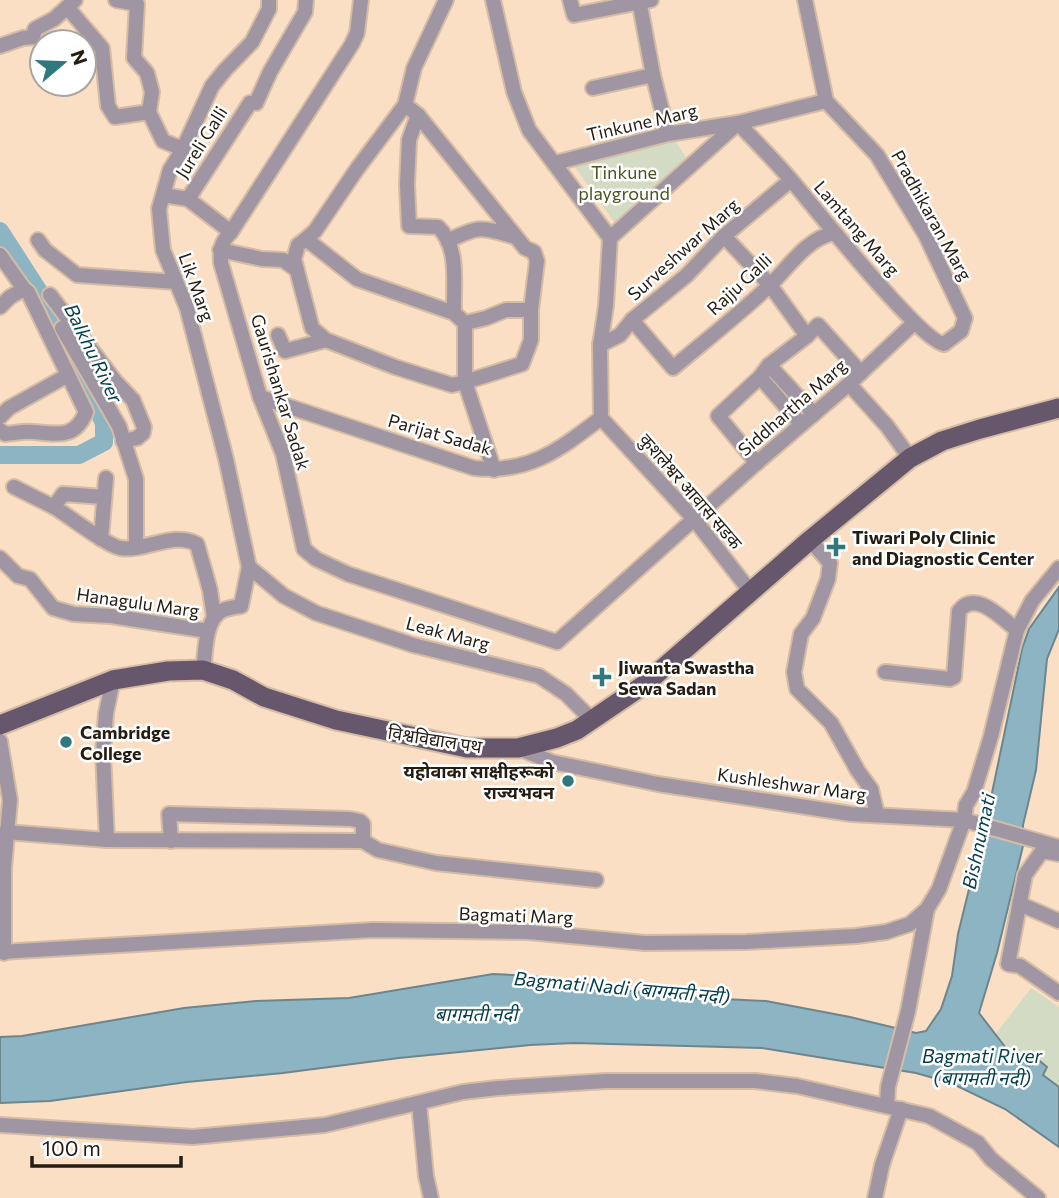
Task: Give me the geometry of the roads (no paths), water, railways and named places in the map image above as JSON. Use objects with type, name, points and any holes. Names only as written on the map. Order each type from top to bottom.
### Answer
[{"type":"main road","name":"विश्वविद्याल पथ","points":[[0,725],[113,680],[168,671],[203,670],[233,680],[264,697],[336,720],[467,748],[518,748],[557,738],[592,720],[645,684],[750,591],[909,458],[942,442],[980,429],[1059,408]]},
{"type":"street","points":[[116,0],[137,4],[134,58],[146,73],[152,92],[149,112],[163,141],[183,149]]},
{"type":"street","name":"Lik Marg","points":[[249,567],[226,459],[187,308],[163,250],[159,209],[170,170],[183,149],[212,86],[252,42],[269,9],[269,0]]},
{"type":"street","name":"Jureli Galli","points":[[188,199],[229,137],[237,120],[250,103],[256,103],[270,72],[305,12],[306,0]]},
{"type":"street","points":[[297,270],[283,260],[262,259],[220,250],[223,240],[231,232],[352,44],[358,33],[361,0]]},
{"type":"street","points":[[405,105],[418,115],[515,237],[525,248],[534,251],[537,261],[531,310],[531,340],[522,364],[452,385],[395,367],[326,340],[312,328],[294,259],[298,245],[315,232],[357,169],[405,105],[414,68],[446,0]]},
{"type":"street","points":[[493,0],[514,92],[529,130],[610,238],[606,306],[600,345],[601,418]]},
{"type":"street","points":[[570,0],[574,15],[643,1],[653,75],[668,134]]},
{"type":"street","points":[[805,0],[826,101]]},
{"type":"street","points":[[0,46],[33,37],[35,29],[54,19],[71,3],[86,32],[102,48],[108,106],[115,117],[149,112]]},
{"type":"street","points":[[593,88],[653,75]]},
{"type":"street","name":"Tinkune Marg","points":[[555,163],[668,134],[738,122],[826,101]]},
{"type":"street","name":"Pradhikaran Marg","points":[[826,101],[877,155],[925,234],[965,318],[961,331],[951,337]]},
{"type":"street","points":[[418,115],[409,140],[405,230],[438,227],[455,258],[453,280],[460,318],[466,382],[494,470]]},
{"type":"street","name":"Tinkune Marg","points":[[610,238],[738,122]]},
{"type":"street","name":"Lamtang Marg","points":[[738,122],[914,323],[937,344],[944,344],[951,337]]},
{"type":"street","name":"Surveshwar Marg","points":[[600,345],[620,335],[632,320],[687,275],[724,236],[791,180]]},
{"type":"street","name":"Jureli Galli","points":[[163,195],[188,199],[231,232]]},
{"type":"street","points":[[448,241],[483,227],[515,237]]},
{"type":"street","name":"Rajju Galli","points":[[632,320],[673,368],[770,285],[797,256],[825,235],[834,233]]},
{"type":"street","points":[[724,236],[770,285],[807,336]]},
{"type":"street","points":[[306,239],[357,279],[460,318],[486,318],[506,310],[531,310]]},
{"type":"street","points":[[38,240],[45,250],[77,275],[176,282]]},
{"type":"street","name":"Gaurishankar Sadak","points":[[220,250],[221,263],[260,397],[283,454],[297,526],[304,549],[310,554],[348,574],[557,642],[694,519]]},
{"type":"street","points":[[0,255],[34,303],[86,412],[78,427],[68,432],[53,435],[31,432],[5,434],[0,430]]},
{"type":"street","points":[[0,307],[24,289]]},
{"type":"street","points":[[50,295],[91,378],[119,426],[136,479],[136,547]]},
{"type":"street","name":"Siddhartha Marg","points":[[694,519],[849,384],[914,323]]},
{"type":"street","points":[[757,463],[718,416],[760,377],[769,365],[818,325],[861,373]]},
{"type":"street","points":[[69,332],[133,400],[144,427],[141,436],[123,442]]},
{"type":"street","points":[[278,335],[285,351],[326,340]]},
{"type":"street","points":[[769,365],[814,414]]},
{"type":"street","points":[[91,378],[107,370]]},
{"type":"street","points":[[0,417],[9,408],[68,375]]},
{"type":"street","points":[[760,377],[801,424]]},
{"type":"street","points":[[849,384],[887,426],[909,458]]},
{"type":"street","name":"Parijat Sadak","points":[[260,397],[474,468],[494,470],[548,457],[601,418]]},
{"type":"street","name":"कुशलेश्वर आवास सडक","points":[[601,418],[694,519],[750,591]]},
{"type":"street","points":[[101,539],[106,478]]},
{"type":"street","points":[[13,487],[54,507],[119,548],[185,539],[197,544],[210,590],[211,624],[203,670]]},
{"type":"street","points":[[54,507],[63,494],[104,497]]},
{"type":"street","name":"Kushleshwar Marg","points":[[518,748],[552,762],[658,784],[851,814],[877,814],[871,789],[831,723],[797,689],[794,672],[801,634],[813,618],[828,579],[830,564],[810,540]]},
{"type":"street","name":"Hanagulu Marg","points":[[0,558],[18,576],[30,579],[53,608],[74,614],[211,624]]},
{"type":"street","points":[[211,624],[222,610],[241,606],[249,567]]},
{"type":"street","name":"Leak Marg","points":[[249,567],[284,596],[316,613],[413,645],[539,677],[566,694],[592,720]]},
{"type":"street","name":"Bagmati Marg","points":[[2,953],[373,930],[528,932],[645,943],[746,942],[856,936],[886,932],[909,924],[927,909],[939,889],[991,736],[1017,630],[1031,601],[1059,568]]},
{"type":"street","points":[[885,673],[950,680],[954,677],[959,611],[964,604],[971,602],[989,608],[1017,630]]},
{"type":"street","points":[[107,840],[103,753],[106,713],[113,680]]},
{"type":"street","points":[[0,741],[10,800],[4,867],[2,953]]},
{"type":"street","points":[[171,841],[169,814],[350,819],[363,824],[363,841]]},
{"type":"street","points":[[877,814],[888,817],[964,820],[1056,848]]},
{"type":"street","points":[[6,832],[107,840],[363,841],[378,850],[436,863],[596,880]]},
{"type":"street","points":[[1056,848],[1039,853],[1025,875],[1008,964],[1020,966],[1059,993]]},
{"type":"street","points":[[1020,904],[1059,921]]},
{"type":"street","points":[[875,1198],[894,1107],[888,1087],[908,1011],[927,909]]},
{"type":"street","points":[[0,1125],[193,1137],[325,1125],[463,1092],[498,1088],[606,1081],[755,1081],[797,1086],[929,1116],[978,1143],[991,1159],[1038,1198]]},
{"type":"street","points":[[419,1103],[426,1176],[431,1198]]},
{"type":"water","points":[[1059,587],[1059,629],[1047,659],[1036,770],[1023,825],[1023,846],[997,953],[979,1013],[1006,1048],[1029,1066],[1036,1058],[1047,1067],[1043,1075],[1059,1087],[1059,1147],[1005,1109],[951,1083],[916,1073],[762,1048],[574,1043],[530,1045],[187,1082],[50,1101],[0,1103],[0,1037],[22,1036],[184,1008],[256,1001],[349,998],[493,974],[532,976],[663,996],[766,1001],[916,1033],[926,1031],[941,1009],[952,976],[958,934],[988,812],[1022,649],[1029,629]]},
{"type":"waterway","name":"Balkhu River","points":[[0,231],[47,304],[104,423],[104,442],[79,455],[0,455]]},
{"type":"place","name":"Tiwari Poly Clinic and Diagnostic Center","points":[[836,547]]},
{"type":"place","name":"Jiwanta Swastha Sewa Sadan","points":[[602,677]]},
{"type":"place","name":"Cambridge College","points":[[66,742]]},
{"type":"place","name":"यहोवाका साक्षीहरूको राज्यभवन","points":[[568,781]]},
{"type":"park label","name":"Tinkune playground","points":[[624,182]]},
{"type":"water label","name":"Bishnumati","points":[[978,841]]},
{"type":"water label","name":"Bagmati Nadi (बागमती नदी)","points":[[622,987]]},
{"type":"water label","name":"बागमती नदी","points":[[476,1013]]},
{"type":"water label","name":"Bagmati River (बागमती नदी)","points":[[982,1066]]}]
